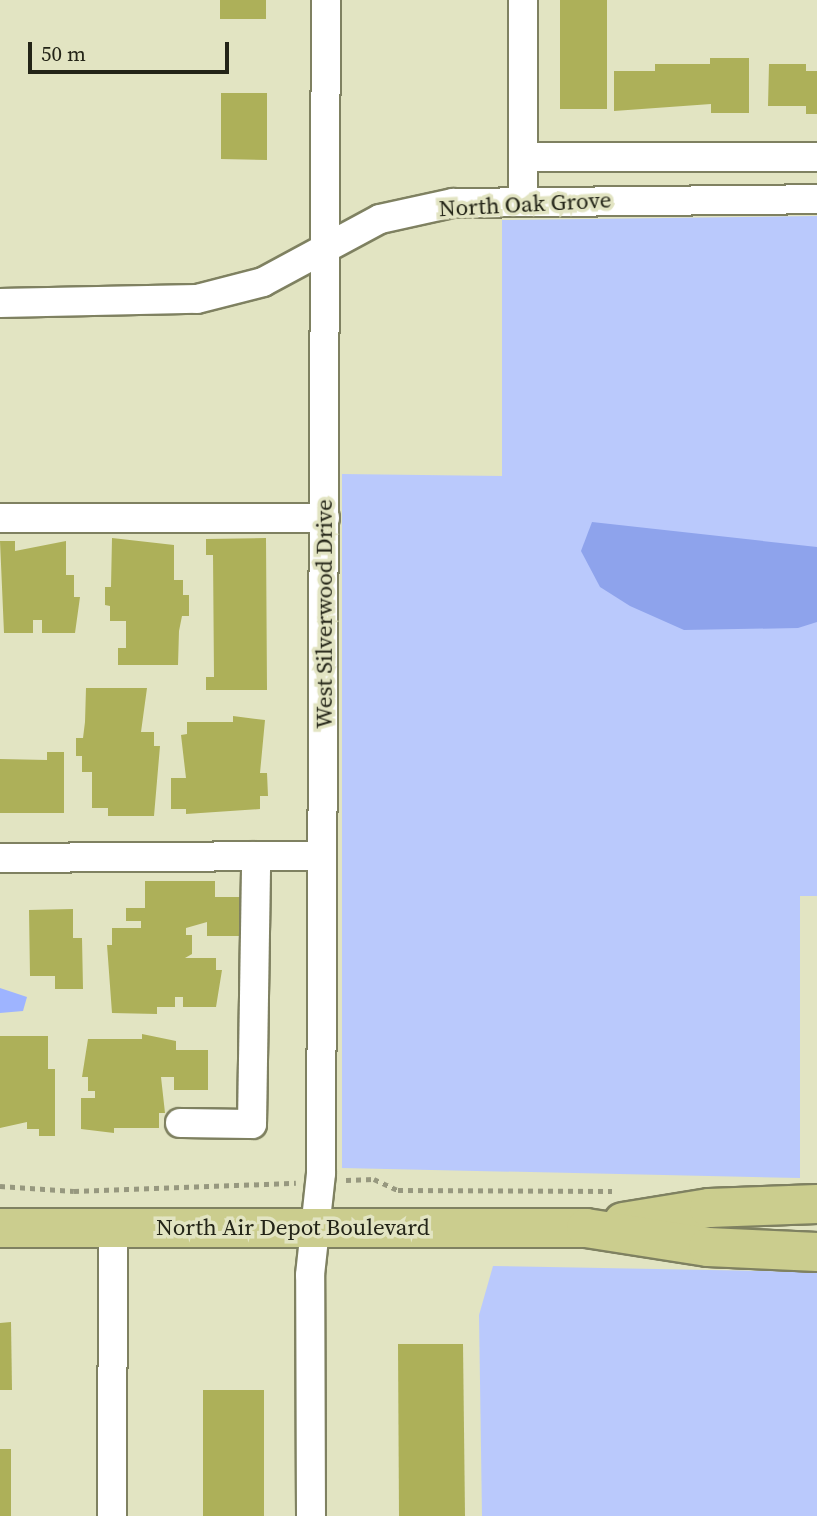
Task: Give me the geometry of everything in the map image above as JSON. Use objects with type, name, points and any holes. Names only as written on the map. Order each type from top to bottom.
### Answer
[{"type":"main road","name":"North Air Depot Boulevard","points":[[586,1228],[709,1208],[817,1204]]},
{"type":"main road","name":"North Air Depot Boulevard","points":[[0,1228],[586,1228],[708,1247],[817,1252]]},
{"type":"street","name":"West Silverwood Drive","points":[[311,1516],[310,1275],[321,1181],[326,0]]},
{"type":"street","points":[[523,0],[523,199]]},
{"type":"street","points":[[523,157],[817,157]]},
{"type":"street","name":"North Oak Grove","points":[[0,303],[197,299],[263,282],[380,219],[453,203],[523,199],[817,199]]},
{"type":"street","points":[[0,518],[325,518]]},
{"type":"street","points":[[180,1123],[252,1124],[256,856]]},
{"type":"street","points":[[0,858],[321,856]]},
{"type":"street","points":[[112,1516],[113,1227]]},
{"type":"path","points":[[0,1186],[74,1191],[373,1178],[398,1190],[617,1191]]},
{"type":"shaded area","points":[[817,216],[817,896],[800,896],[800,1178],[342,1168],[342,474],[502,476],[502,220]]},
{"type":"shaded area","points":[[592,522],[817,547],[817,622],[798,628],[684,630],[630,606],[600,587],[581,551]]},
{"type":"shaded area","points":[[0,988],[27,997],[23,1011],[0,1013]]},
{"type":"shaded area","points":[[493,1266],[817,1272],[817,1516],[482,1516],[479,1315]]},
{"type":"building","points":[[220,0],[266,0],[266,19],[220,19]]},
{"type":"building","points":[[560,0],[607,0],[607,109],[560,109]]},
{"type":"building","points":[[710,58],[749,58],[749,113],[711,113],[711,104],[614,111],[614,71],[655,71],[655,64],[710,64]]},
{"type":"building","points":[[769,64],[806,64],[806,71],[817,71],[817,114],[806,114],[806,106],[768,106]]},
{"type":"building","points":[[221,93],[267,93],[267,160],[221,159]]},
{"type":"building","points":[[112,538],[174,545],[174,580],[183,580],[183,595],[189,595],[189,616],[182,616],[179,631],[178,665],[118,665],[118,648],[126,648],[126,621],[110,621],[110,606],[105,605],[105,587],[111,587]]},
{"type":"building","points":[[266,538],[267,690],[206,690],[206,677],[214,677],[213,555],[206,555],[206,539]]},
{"type":"building","points":[[0,541],[15,541],[15,551],[66,541],[66,575],[74,575],[74,597],[80,597],[75,633],[42,633],[42,620],[33,620],[33,633],[4,633]]},
{"type":"building","points":[[86,688],[147,688],[141,732],[154,732],[154,746],[160,746],[154,816],[108,816],[108,808],[92,808],[92,772],[82,772],[82,756],[76,756],[76,738],[83,738]]},
{"type":"building","points":[[233,716],[265,720],[260,773],[267,773],[268,796],[260,796],[260,809],[186,814],[186,809],[171,809],[171,778],[186,778],[181,735],[187,734],[187,722],[233,722]]},
{"type":"building","points":[[47,752],[64,752],[64,813],[0,813],[0,759],[47,760]]},
{"type":"building","points":[[145,881],[215,881],[215,897],[241,897],[241,936],[207,936],[207,922],[186,928],[186,935],[192,935],[192,954],[185,958],[216,958],[216,970],[222,970],[216,1007],[183,1007],[183,997],[175,997],[175,1007],[157,1007],[157,1014],[112,1013],[107,945],[112,945],[112,928],[141,928],[141,921],[126,921],[126,908],[145,908]]},
{"type":"building","points":[[73,909],[73,938],[82,938],[83,989],[55,989],[55,976],[30,976],[29,910]]},
{"type":"building","points":[[142,1034],[176,1041],[176,1050],[208,1050],[208,1090],[174,1090],[174,1077],[161,1077],[165,1113],[159,1113],[159,1128],[114,1128],[114,1133],[81,1129],[81,1098],[95,1098],[95,1091],[88,1091],[88,1077],[82,1077],[88,1039],[142,1039]]},
{"type":"building","points":[[0,1036],[48,1036],[48,1069],[55,1069],[55,1136],[39,1136],[39,1129],[27,1129],[27,1122],[0,1128]]},
{"type":"building","points":[[11,1322],[12,1390],[0,1390],[0,1323]]},
{"type":"building","points":[[398,1344],[463,1344],[465,1516],[399,1516]]},
{"type":"building","points":[[203,1390],[264,1390],[264,1516],[203,1516]]},
{"type":"building","points":[[0,1449],[11,1449],[11,1516],[0,1516]]}]
